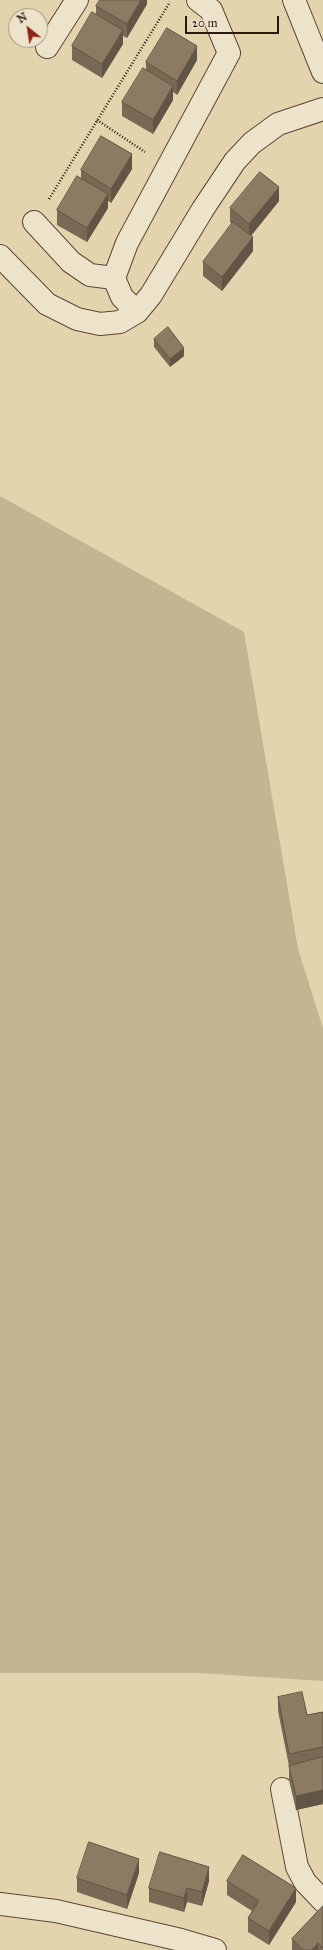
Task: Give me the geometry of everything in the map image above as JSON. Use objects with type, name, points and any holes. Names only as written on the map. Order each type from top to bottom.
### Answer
[{"type":"street","points":[[48,45],[77,0]]},
{"type":"street","points":[[137,312],[122,297],[114,278],[127,243],[229,53],[211,10],[198,0]]},
{"type":"street","points":[[294,0],[323,72]]},
{"type":"street","points":[[0,256],[47,304],[77,319],[100,324],[120,322],[137,312],[151,296],[199,215],[235,161],[252,144],[278,124],[323,109]]},
{"type":"street","points":[[34,222],[71,262],[90,275],[114,278]]},
{"type":"street","points":[[282,1789],[297,1867],[305,1882],[323,1901]]},
{"type":"street","points":[[0,1904],[56,1911],[181,1940],[216,1950]]},
{"type":"path","points":[[34,222],[171,0]]},
{"type":"path","points":[[97,120],[168,166]]},
{"type":"shaded area","points":[[0,496],[244,632],[298,949],[323,1028],[323,1681],[198,1673],[0,1673]]},
{"type":"building","points":[[100,0],[141,0],[127,24],[96,6]]},
{"type":"building","points":[[92,12],[123,30],[102,64],[72,46]]},
{"type":"building","points":[[167,28],[197,46],[177,81],[146,62]]},
{"type":"building","points":[[143,68],[173,86],[153,120],[122,102]]},
{"type":"building","points":[[101,136],[132,154],[111,189],[81,170]]},
{"type":"building","points":[[260,172],[279,187],[249,224],[230,208]]},
{"type":"building","points":[[77,176],[108,194],[87,228],[57,210]]},
{"type":"building","points":[[233,222],[253,237],[222,277],[203,262]]},
{"type":"building","points":[[168,327],[184,348],[170,359],[154,339]]},
{"type":"building","points":[[302,1692],[307,1715],[323,1712],[323,1747],[289,1754],[278,1697]]},
{"type":"building","points":[[323,1757],[323,1790],[296,1796],[289,1766]]},
{"type":"building","points":[[89,1842],[139,1859],[127,1895],[77,1878]]},
{"type":"building","points":[[160,1852],[209,1867],[202,1892],[187,1888],[184,1898],[149,1888]]},
{"type":"building","points":[[243,1855],[296,1888],[269,1931],[248,1918],[259,1901],[227,1881]]},
{"type":"building","points":[[323,1906],[323,1948],[318,1943],[312,1950],[303,1950],[292,1939]]}]
